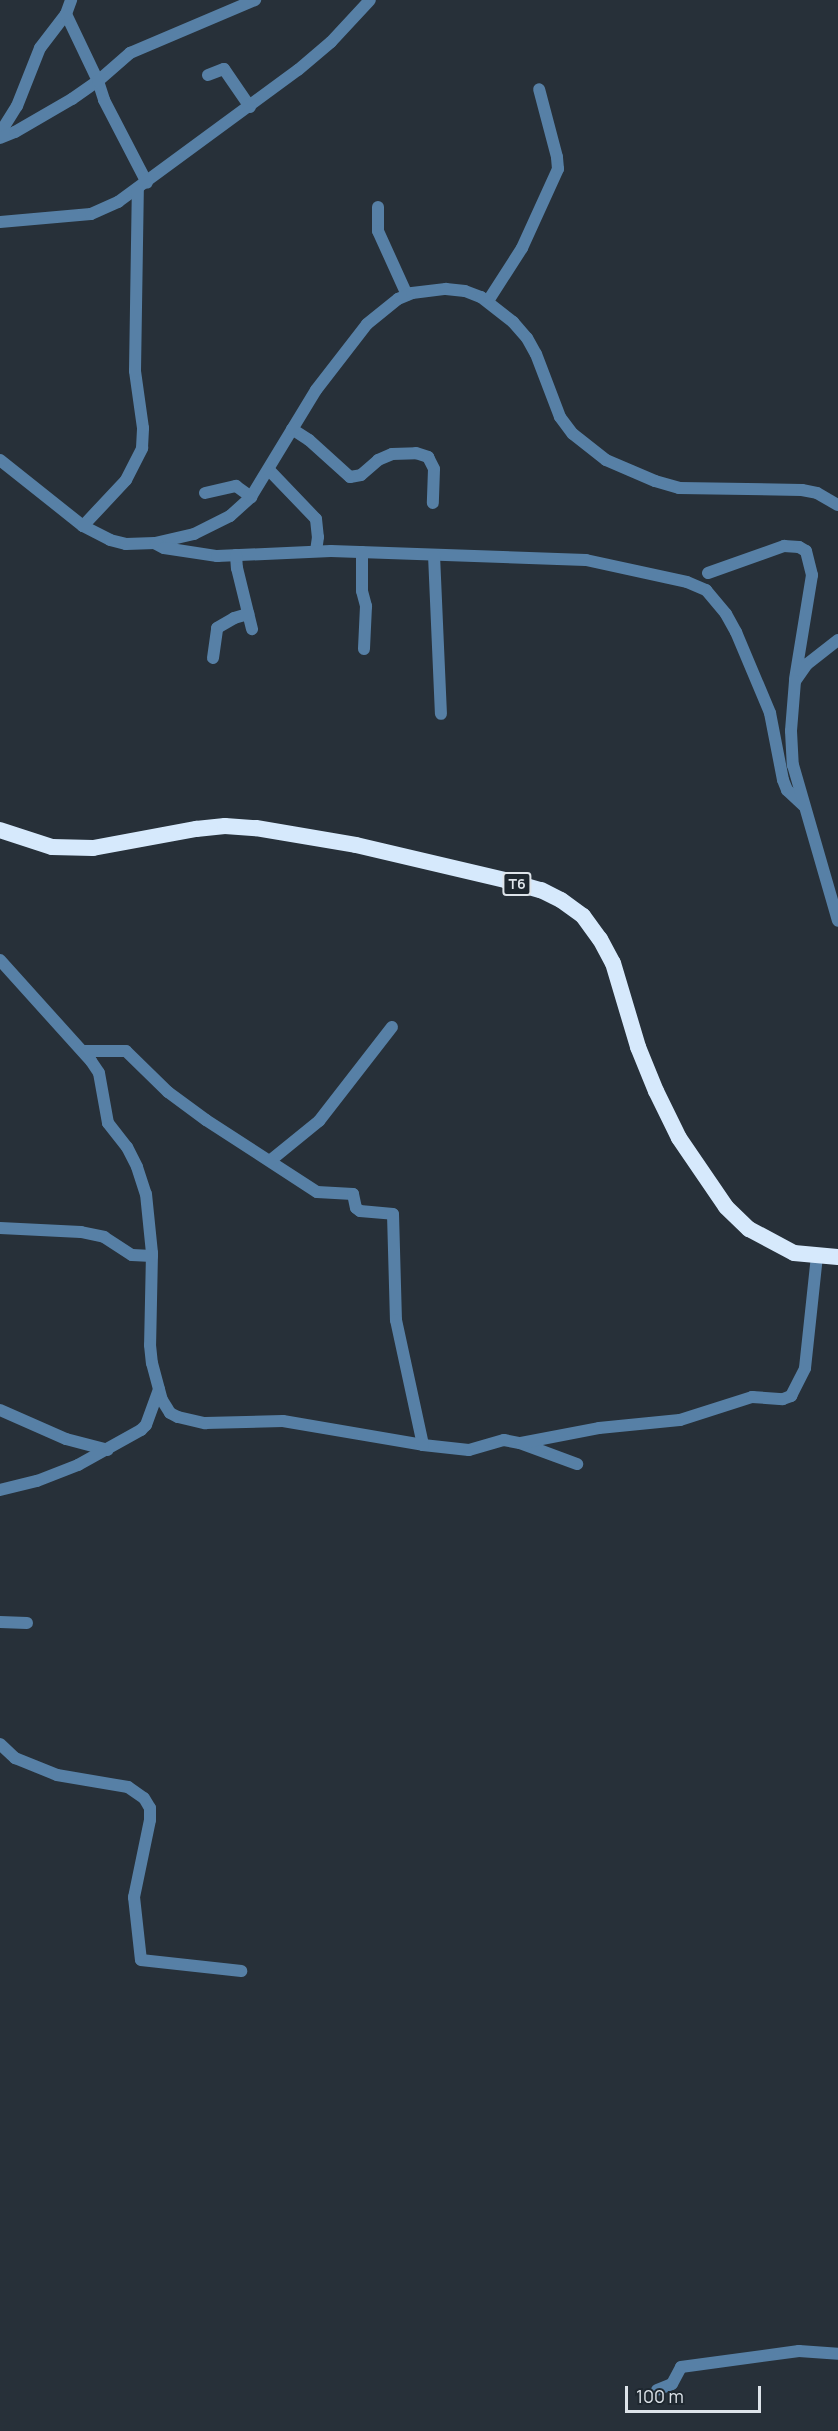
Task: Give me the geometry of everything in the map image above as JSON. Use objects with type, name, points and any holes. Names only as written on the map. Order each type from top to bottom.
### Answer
[{"type":"highway","name":"T6","points":[[0,830],[52,847],[93,848],[196,829],[225,826],[256,828],[304,834],[379,850],[505,880],[541,890],[561,900],[583,916],[613,963],[638,1047],[656,1091],[679,1138],[726,1207],[749,1229],[794,1253],[838,1257]]},
{"type":"street","points":[[0,133],[17,106],[40,48],[66,14],[71,0]]},
{"type":"street","points":[[0,138],[23,127],[98,81],[130,54],[255,0]]},
{"type":"street","points":[[0,222],[91,214],[105,210],[143,186],[250,107],[331,42],[370,0]]},
{"type":"street","points":[[66,14],[98,81],[143,186],[135,371],[143,428],[142,448],[126,480],[83,526]]},
{"type":"street","points":[[208,75],[224,69],[250,107]]},
{"type":"street","points":[[488,301],[522,248],[558,169],[539,89]]},
{"type":"street","points":[[378,207],[378,231],[407,295]]},
{"type":"street","points":[[0,460],[83,526],[110,540],[126,544],[155,543],[194,534],[231,516],[251,497],[316,390],[367,324],[407,295],[421,290],[446,289],[465,291],[488,301],[513,322],[527,338],[560,417],[573,434],[606,460],[655,481],[679,488],[801,490],[817,493],[838,505]]},
{"type":"street","points":[[292,429],[309,440],[350,477],[361,475],[378,460],[392,454],[416,453],[428,456],[434,469],[433,503]]},
{"type":"street","points":[[269,470],[316,519],[318,537],[316,551]]},
{"type":"street","points":[[205,493],[236,486],[251,497]]},
{"type":"street","points":[[155,543],[164,548],[203,554],[237,555],[316,551],[586,560],[650,572],[687,582],[706,590],[726,614],[736,632],[770,713],[783,780],[787,790],[803,805]]},
{"type":"street","points":[[708,573],[784,546],[799,547],[806,551],[812,575],[795,681],[791,731],[793,765],[838,921]]},
{"type":"street","points":[[362,552],[366,606],[364,649]]},
{"type":"street","points":[[237,555],[237,568],[252,628]]},
{"type":"street","points":[[434,555],[441,714]]},
{"type":"street","points":[[213,658],[216,654],[215,633],[218,628],[234,618],[249,614]]},
{"type":"street","points":[[795,681],[807,664],[838,640]]},
{"type":"street","points":[[0,960],[83,1051],[99,1073],[108,1123],[127,1147],[137,1167],[146,1194],[152,1256],[150,1345],[159,1389],[166,1408],[178,1417],[206,1422],[283,1421],[423,1445],[469,1450],[494,1442],[520,1443],[599,1428],[680,1420],[745,1399],[783,1399],[791,1395],[805,1368],[817,1256]]},
{"type":"street","points":[[271,1160],[319,1121],[392,1027]]},
{"type":"street","points":[[83,1051],[126,1051],[168,1092],[227,1135],[271,1160],[317,1192],[353,1194],[357,1210],[391,1213],[394,1216],[396,1320],[423,1445]]},
{"type":"street","points":[[0,1228],[81,1232],[104,1237],[132,1255],[152,1256]]},
{"type":"street","points":[[0,1490],[38,1481],[108,1450],[144,1428],[159,1389]]},
{"type":"street","points":[[0,1410],[66,1439],[108,1450]]},
{"type":"street","points":[[520,1443],[577,1464]]},
{"type":"street","points":[[0,1622],[27,1623]]},
{"type":"street","points":[[0,1744],[15,1758],[57,1775],[128,1787],[144,1798],[150,1808],[150,1820],[134,1897],[141,1960],[241,1971]]},
{"type":"street","points":[[657,2390],[672,2384],[681,2367],[799,2351],[838,2354]]}]
